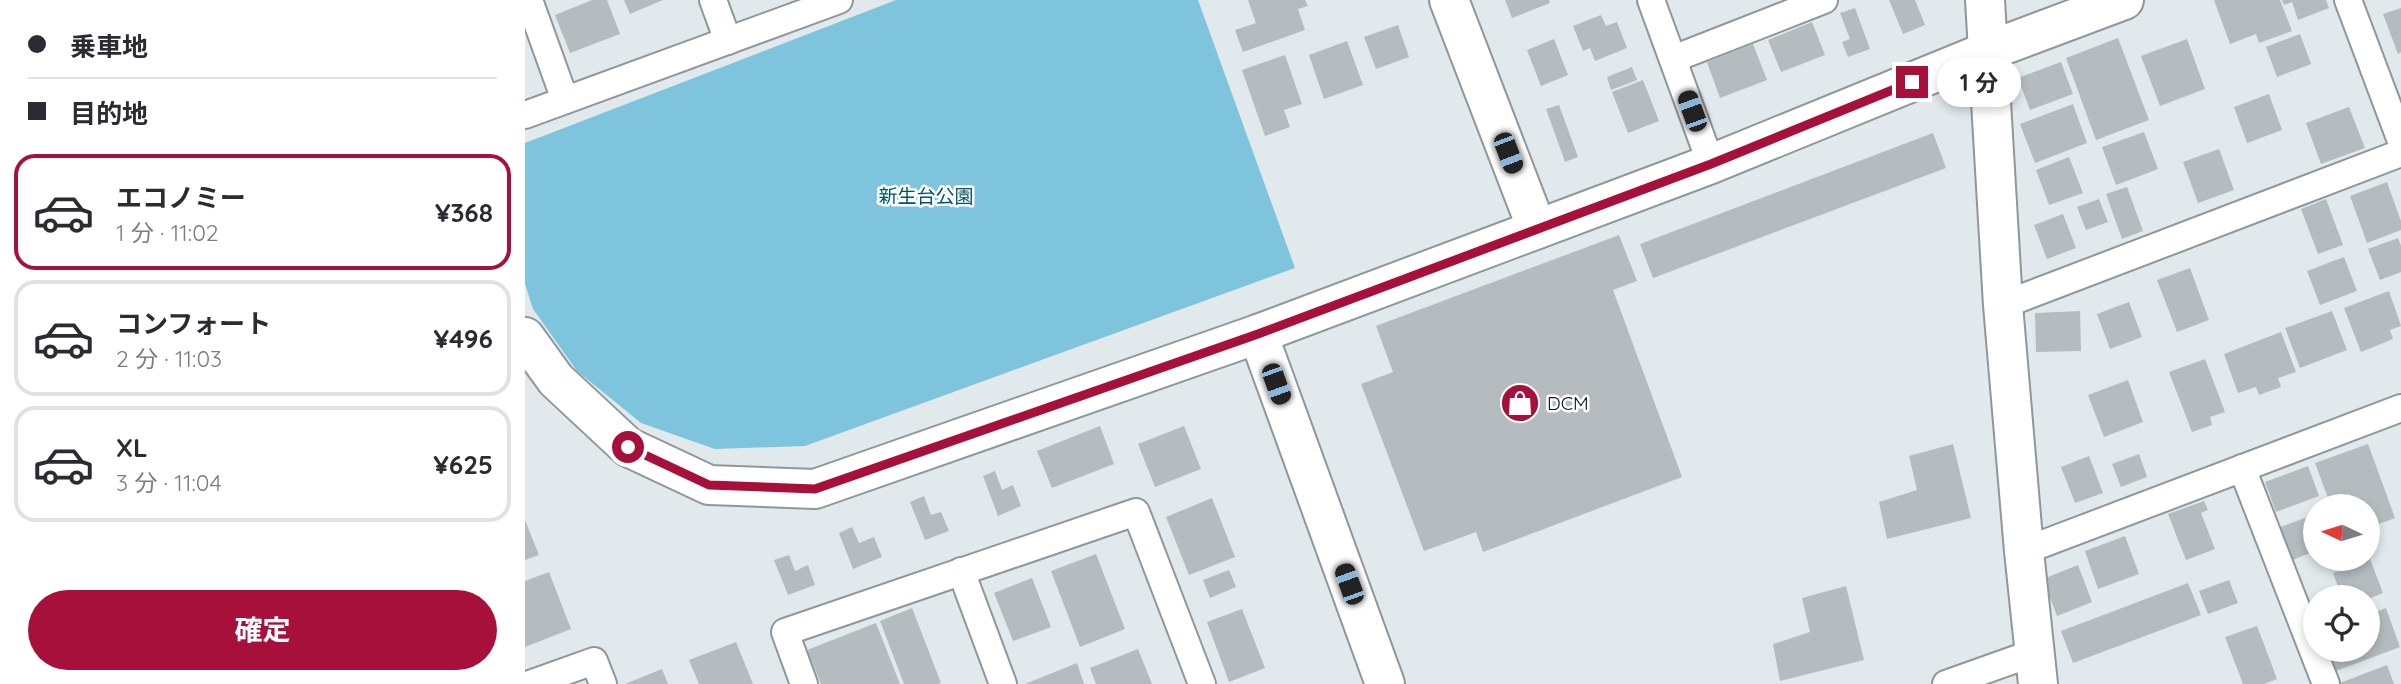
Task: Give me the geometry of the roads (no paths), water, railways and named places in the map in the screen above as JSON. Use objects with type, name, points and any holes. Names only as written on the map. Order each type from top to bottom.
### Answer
[{"type":"street","points":[[529,0],[565,100]]},
{"type":"street","points":[[713,0],[728,41]]},
{"type":"street","points":[[525,115],[839,0]]},
{"type":"street","points":[[1449,0],[1537,229]]},
{"type":"street","points":[[1651,0],[1711,164]]},
{"type":"street","points":[[1674,59],[1824,0]]},
{"type":"street","points":[[1947,684],[2036,668],[2003,304],[1985,0]]},
{"type":"street","points":[[525,337],[556,380],[628,447],[709,485],[815,489],[1258,334],[1711,164],[1988,51],[2125,0]]},
{"type":"street","points":[[2348,0],[2401,141]]},
{"type":"street","points":[[2003,304],[2401,153]]},
{"type":"street","points":[[1258,334],[1385,684]]},
{"type":"street","points":[[2024,551],[2401,408]]},
{"type":"street","points":[[2242,468],[2326,684]]},
{"type":"street","points":[[804,684],[785,632],[1136,512],[1202,684]]},
{"type":"street","points":[[961,571],[1003,684]]},
{"type":"street","points":[[530,684],[594,661],[603,684]]},
{"type":"place","name":"DCM","points":[[1520,403]]},
{"type":"park label","name":"新生台公園","points":[[926,196]]}]
